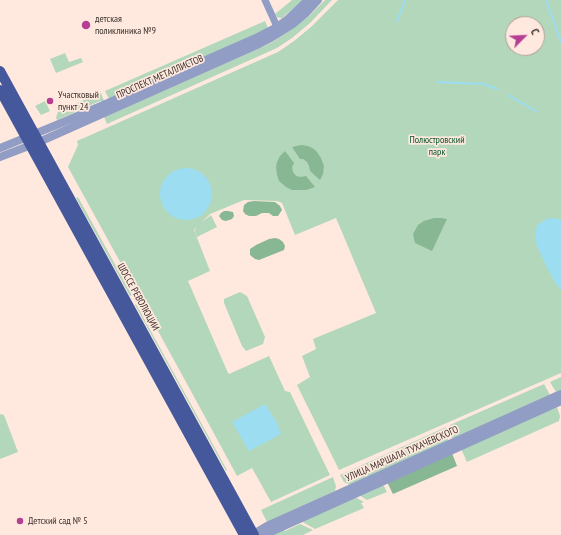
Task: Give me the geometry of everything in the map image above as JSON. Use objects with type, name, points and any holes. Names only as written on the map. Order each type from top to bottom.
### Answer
[{"type":"main road","name":"ШОССЕ РЕВОЛЮЦИИ","points":[[0,71],[33,140],[251,535]]},
{"type":"main road","name":"ШОССЕ РЕВОЛЮЦИИ","points":[[0,90],[33,140]]},
{"type":"street","points":[[265,0],[279,29]]},
{"type":"street","name":"ПРОСПЕКТ МЕТАЛЛИСТОВ","points":[[279,29],[308,0]]},
{"type":"street","name":"ПРОСПЕКТ МЕТАЛЛИСТОВ","points":[[0,157],[33,140],[259,44],[279,29],[305,14],[318,0]]},
{"type":"street","name":"ПРОСПЕКТ МЕТАЛЛИСТОВ","points":[[0,148],[33,140]]},
{"type":"street","name":"УЛИЦА МАРШАЛА ТУХАЧЕВСКОГО","points":[[251,535],[267,526],[561,394]]},
{"type":"street","name":"УЛИЦА МАРШАЛА ТУХАЧЕВСКОГО","points":[[264,535],[561,401]]},
{"type":"green space","points":[[292,0],[303,0],[282,18],[277,17],[275,14]]},
{"type":"green space","points":[[325,0],[332,0],[310,23],[277,48],[107,124],[104,117],[273,42],[308,17]]},
{"type":"green space","name":"Полюстровский парк","points":[[338,0],[561,0],[561,373],[339,470],[297,385],[310,377],[302,356],[316,349],[313,339],[376,313],[336,218],[295,235],[282,203],[277,201],[244,200],[210,214],[201,223],[211,215],[217,227],[197,237],[195,230],[197,227],[194,230],[210,271],[188,281],[228,373],[229,374],[269,356],[285,391],[290,392],[330,475],[271,502],[252,468],[237,476],[68,167],[78,145],[77,141],[278,52],[311,27]]},
{"type":"green space","points":[[265,21],[268,28],[255,35],[109,99],[105,91]]},
{"type":"green space","points":[[65,53],[69,62],[81,58],[83,62],[56,73],[50,59]]},
{"type":"green space","points":[[101,93],[104,101],[100,101],[57,120],[56,118],[58,111]]},
{"type":"green space","points":[[45,101],[50,111],[41,115],[35,106]]},
{"type":"green space","points":[[301,145],[314,149],[321,158],[324,166],[323,174],[320,180],[310,171],[307,162],[300,159],[292,147]]},
{"type":"green space","points":[[285,151],[294,163],[292,167],[296,176],[306,176],[315,187],[306,190],[292,190],[279,181],[276,167],[277,162]]},
{"type":"green space","points":[[78,197],[132,295],[130,296],[76,198]]},
{"type":"green space","points":[[248,202],[275,202],[282,210],[278,216],[273,216],[269,213],[262,213],[256,216],[249,216],[245,214],[243,211],[244,205]]},
{"type":"green space","points":[[224,211],[233,212],[234,216],[232,219],[226,221],[222,220],[219,216]]},
{"type":"green space","points":[[434,218],[447,219],[432,251],[415,243],[413,234],[418,225],[424,221]]},
{"type":"green space","points":[[275,238],[283,242],[285,246],[284,250],[259,260],[250,255],[250,249],[269,239]]},
{"type":"green space","points":[[240,292],[247,296],[265,337],[263,344],[246,351],[242,346],[224,303],[224,299]]},
{"type":"green space","points":[[136,304],[227,470],[226,471],[135,305]]},
{"type":"green space","points":[[561,377],[561,390],[556,392],[550,382]]},
{"type":"green space","points":[[544,384],[550,395],[452,439],[450,425]]},
{"type":"green space","points":[[557,407],[560,416],[559,421],[467,462],[462,449]]},
{"type":"green space","points":[[0,414],[4,415],[18,452],[0,459]]},
{"type":"green space","points":[[446,427],[448,441],[350,485],[344,482],[340,475]]},
{"type":"green space","points":[[452,453],[457,466],[393,494],[388,482]]},
{"type":"green space","points":[[333,477],[336,486],[335,491],[267,522],[261,510]]},
{"type":"green space","points":[[382,485],[387,492],[367,500],[359,495]]},
{"type":"green space","points":[[355,497],[364,502],[361,503],[364,508],[315,529],[301,521]]},
{"type":"green space","points":[[300,524],[313,530],[303,535],[273,534],[283,529],[285,531]]},
{"type":"water","points":[[181,168],[191,168],[205,175],[212,189],[212,199],[205,213],[191,220],[181,220],[171,216],[164,209],[160,199],[160,189],[164,179],[171,172]]},
{"type":"water","points":[[555,218],[561,220],[561,290],[546,266],[535,238],[538,224],[547,219]]},
{"type":"water","points":[[265,404],[277,423],[281,434],[249,451],[232,422]]},
{"type":"waterway","points":[[397,21],[405,0]]},
{"type":"waterway","points":[[546,0],[561,42]]},
{"type":"waterway","points":[[437,82],[484,84],[497,89]]},
{"type":"waterway","points":[[508,95],[536,111]]},
{"type":"place","name":"детская поликлиника №9","points":[[86,25]]},
{"type":"place","name":"Участковый пункт 24","points":[[50,101]]},
{"type":"place","name":"Детский сад № 5","points":[[20,521]]}]
